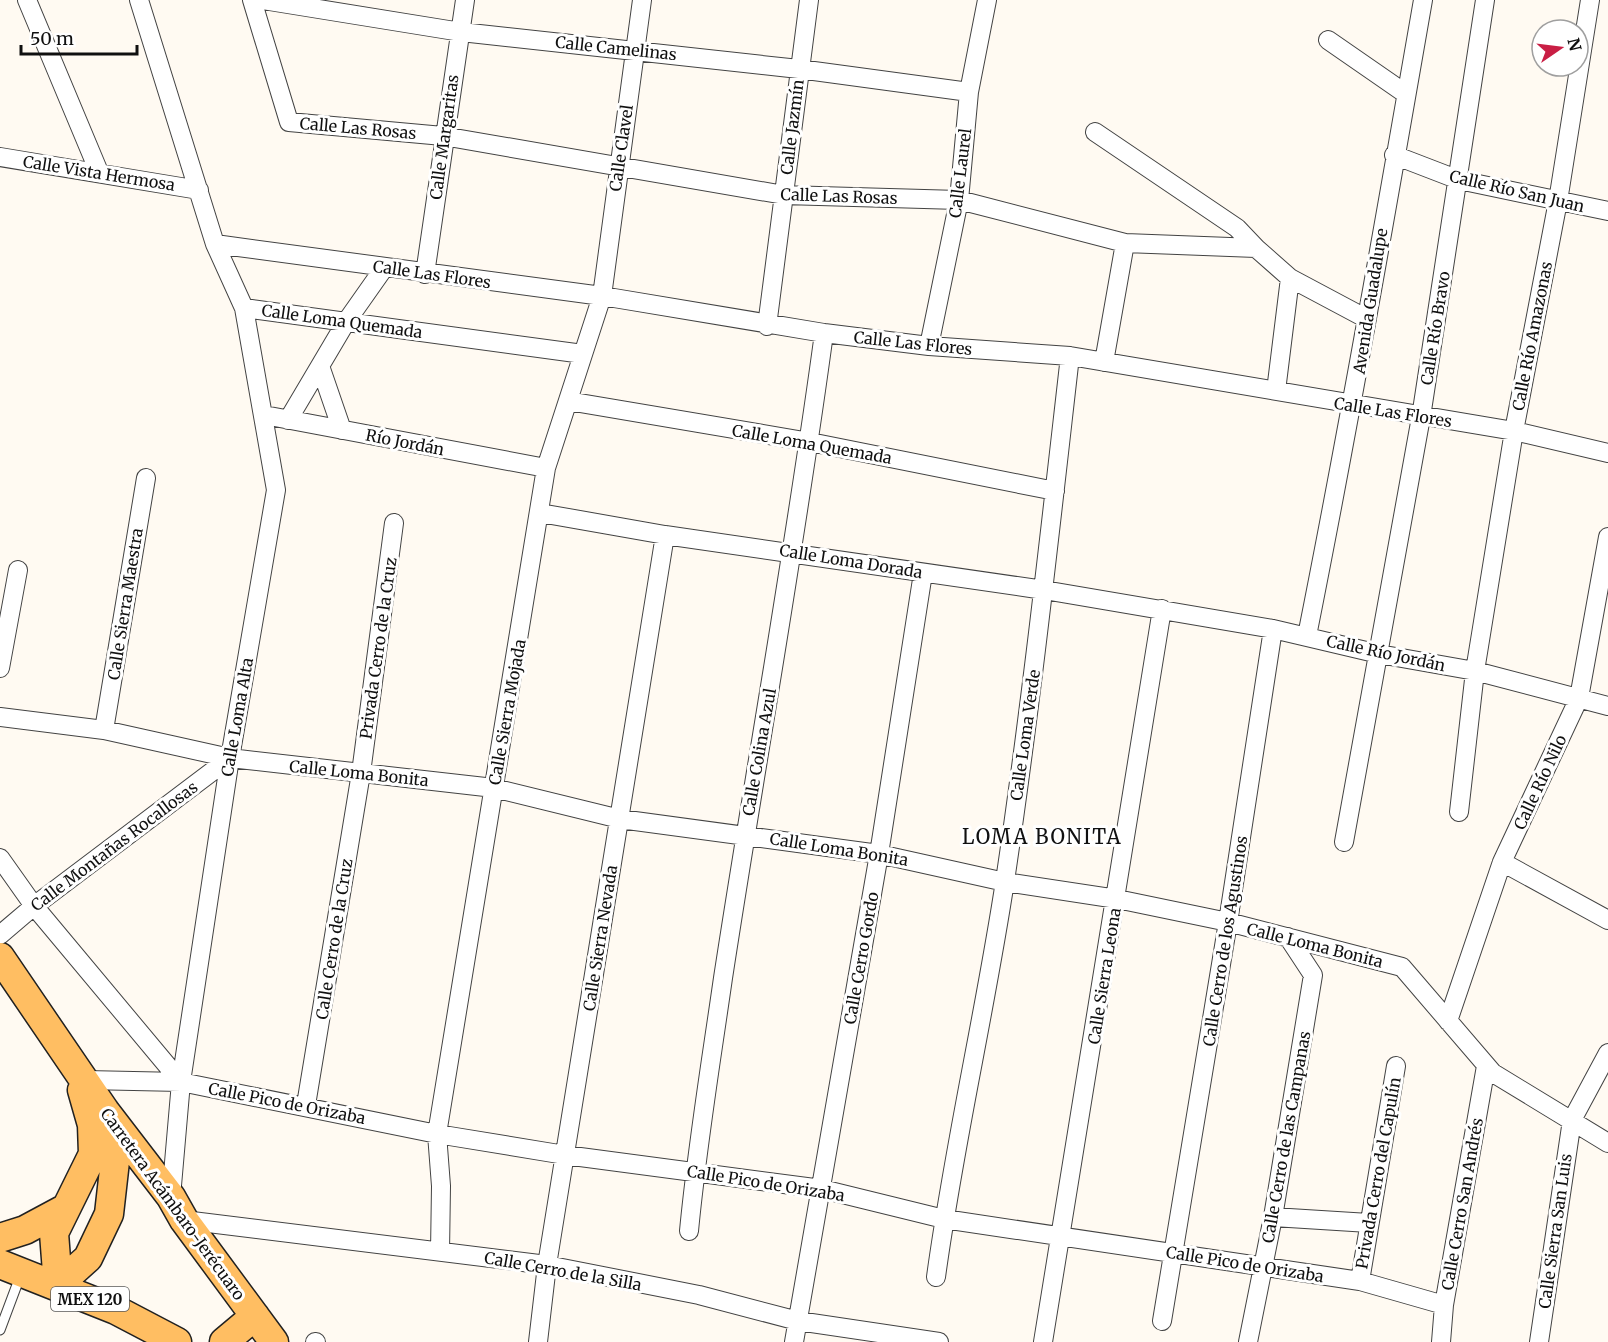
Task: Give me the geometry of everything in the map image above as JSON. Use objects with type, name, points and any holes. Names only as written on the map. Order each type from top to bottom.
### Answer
[{"type":"main road","points":[[0,957],[80,1073],[92,1125],[93,1154],[54,1233],[58,1285]]},
{"type":"main road","name":"Carretera Acámbaro-Jerécuaro","points":[[80,1073],[105,1111],[274,1342]]},
{"type":"main road","points":[[58,1285],[88,1258],[109,1214],[115,1161],[105,1111]]},
{"type":"main road","points":[[0,1238],[25,1230],[66,1208]]},
{"type":"main road","name":"MEX 120","points":[[11,1268],[116,1310],[172,1341]]},
{"type":"main road","points":[[224,1342],[255,1316]]},
{"type":"street","points":[[27,0],[99,172]]},
{"type":"street","points":[[139,0],[216,244]]},
{"type":"street","name":"Calle Las Rosas","points":[[252,0],[289,122],[444,136],[784,195],[959,200],[1125,243],[1256,248]]},
{"type":"street","name":"Calle Camelinas","points":[[263,0],[354,7],[461,32],[799,69],[969,92]]},
{"type":"street","name":"Calle Margaritas","points":[[425,274],[465,0]]},
{"type":"street","name":"Calle Clavel","points":[[602,296],[642,0]]},
{"type":"street","name":"Calle Jazmín","points":[[767,326],[809,0]]},
{"type":"street","name":"Calle Laurel","points":[[928,346],[959,200],[969,92],[987,0]]},
{"type":"street","name":"Avenida Guadalupe","points":[[1307,636],[1353,406],[1394,155],[1423,0]]},
{"type":"street","name":"Calle Río Bravo","points":[[1344,842],[1421,417],[1485,0]]},
{"type":"street","name":"Calle Río Amazonas","points":[[1459,812],[1475,671],[1514,431],[1558,201],[1590,0]]},
{"type":"street","points":[[1328,40],[1406,94]]},
{"type":"street","points":[[1095,132],[1237,228],[1290,278],[1367,319]]},
{"type":"street","name":"Calle Río San Juan","points":[[1394,155],[1459,180],[1608,211]]},
{"type":"street","name":"Calle Vista Hermosa","points":[[0,157],[198,190]]},
{"type":"street","points":[[1104,362],[1125,243]]},
{"type":"street","name":"Calle Las Flores","points":[[216,244],[425,274],[602,296],[767,326],[928,346],[1070,356],[1353,406],[1514,431],[1608,453]]},
{"type":"street","name":"Calle Loma Alta","points":[[177,1209],[181,1082],[230,758],[276,490],[244,308],[216,244]]},
{"type":"street","points":[[288,420],[346,322],[384,268]]},
{"type":"street","points":[[1276,391],[1290,278]]},
{"type":"street","name":"Calle Sierra Mojada","points":[[440,1252],[441,1186],[437,1134],[546,468],[602,296]]},
{"type":"street","name":"Calle Loma Quemada","points":[[244,308],[583,354]]},
{"type":"street","name":"Calle Colina Azul","points":[[689,1231],[694,1172],[745,834],[810,442],[824,333]]},
{"type":"street","name":"Calle Loma Verde","points":[[936,1277],[944,1219],[1005,882],[1044,590],[1070,356]]},
{"type":"street","points":[[320,366],[342,430]]},
{"type":"street","name":"Calle Loma Quemada","points":[[568,401],[810,442],[1055,491]]},
{"type":"street","name":"Río Jordán","points":[[264,415],[546,468]]},
{"type":"street","name":"Calle Sierra Maestra","points":[[104,730],[146,478]]},
{"type":"street","name":"Calle Loma Dorada","points":[[540,513],[665,535],[792,552],[1162,609]]},
{"type":"street","name":"Privada Cerro de la Cruz","points":[[361,773],[394,523]]},
{"type":"street","name":"Calle Sierra Nevada","points":[[538,1342],[547,1265],[665,535]]},
{"type":"street","name":"Calle Río Nilo","points":[[1448,1021],[1502,862],[1580,698],[1608,537]]},
{"type":"street","points":[[0,668],[18,570]]},
{"type":"street","name":"Calle Cerro Gordo","points":[[794,1342],[879,854],[923,573]]},
{"type":"street","name":"Calle Río Jordán","points":[[1162,609],[1307,636],[1379,654],[1475,671],[1608,706]]},
{"type":"street","name":"Calle Sierra Leona","points":[[1043,1342],[1117,899],[1162,609]]},
{"type":"street","name":"Calle Cerro de los Agustinos","points":[[1162,1321],[1228,922],[1273,629]]},
{"type":"street","name":"Calle Loma Bonita","points":[[0,717],[104,730],[230,758],[494,788],[620,819],[745,834],[879,854],[1005,882],[1117,899],[1228,922],[1402,967],[1493,1074],[1608,1143]]},
{"type":"street","name":"Calle Montañas Rocallosas","points":[[0,935],[34,906],[230,758]]},
{"type":"street","name":"Calle Cerro de la Cruz","points":[[306,1105],[361,773]]},
{"type":"street","points":[[0,858],[34,906],[181,1082]]},
{"type":"street","points":[[1502,862],[1608,920]]},
{"type":"street","name":"Calle Cerro de las Campanas","points":[[1248,1342],[1273,1217],[1313,975],[1288,938]]},
{"type":"street","name":"Calle Sierra San Luis","points":[[1539,1342],[1572,1120],[1608,1053]]},
{"type":"street","name":"Privada Cerro del Capulín","points":[[1360,1281],[1396,1066]]},
{"type":"street","name":"Calle Cerro San Andrés","points":[[1441,1342],[1443,1305],[1486,1066]]},
{"type":"street","name":"Calle Pico de Orizaba","points":[[80,1073],[181,1082],[306,1105],[437,1134],[565,1155],[822,1189],[944,1219],[1360,1281],[1443,1305]]},
{"type":"street","name":"Calle Cerro de la Silla","points":[[177,1209],[440,1252],[547,1265],[699,1295],[798,1321],[939,1342]]},
{"type":"street","points":[[1273,1217],[1369,1223]]},
{"type":"lane","points":[[0,1330],[11,1268]]},
{"type":"district","name":"LOMA BONITA","points":[[1042,836]]}]
